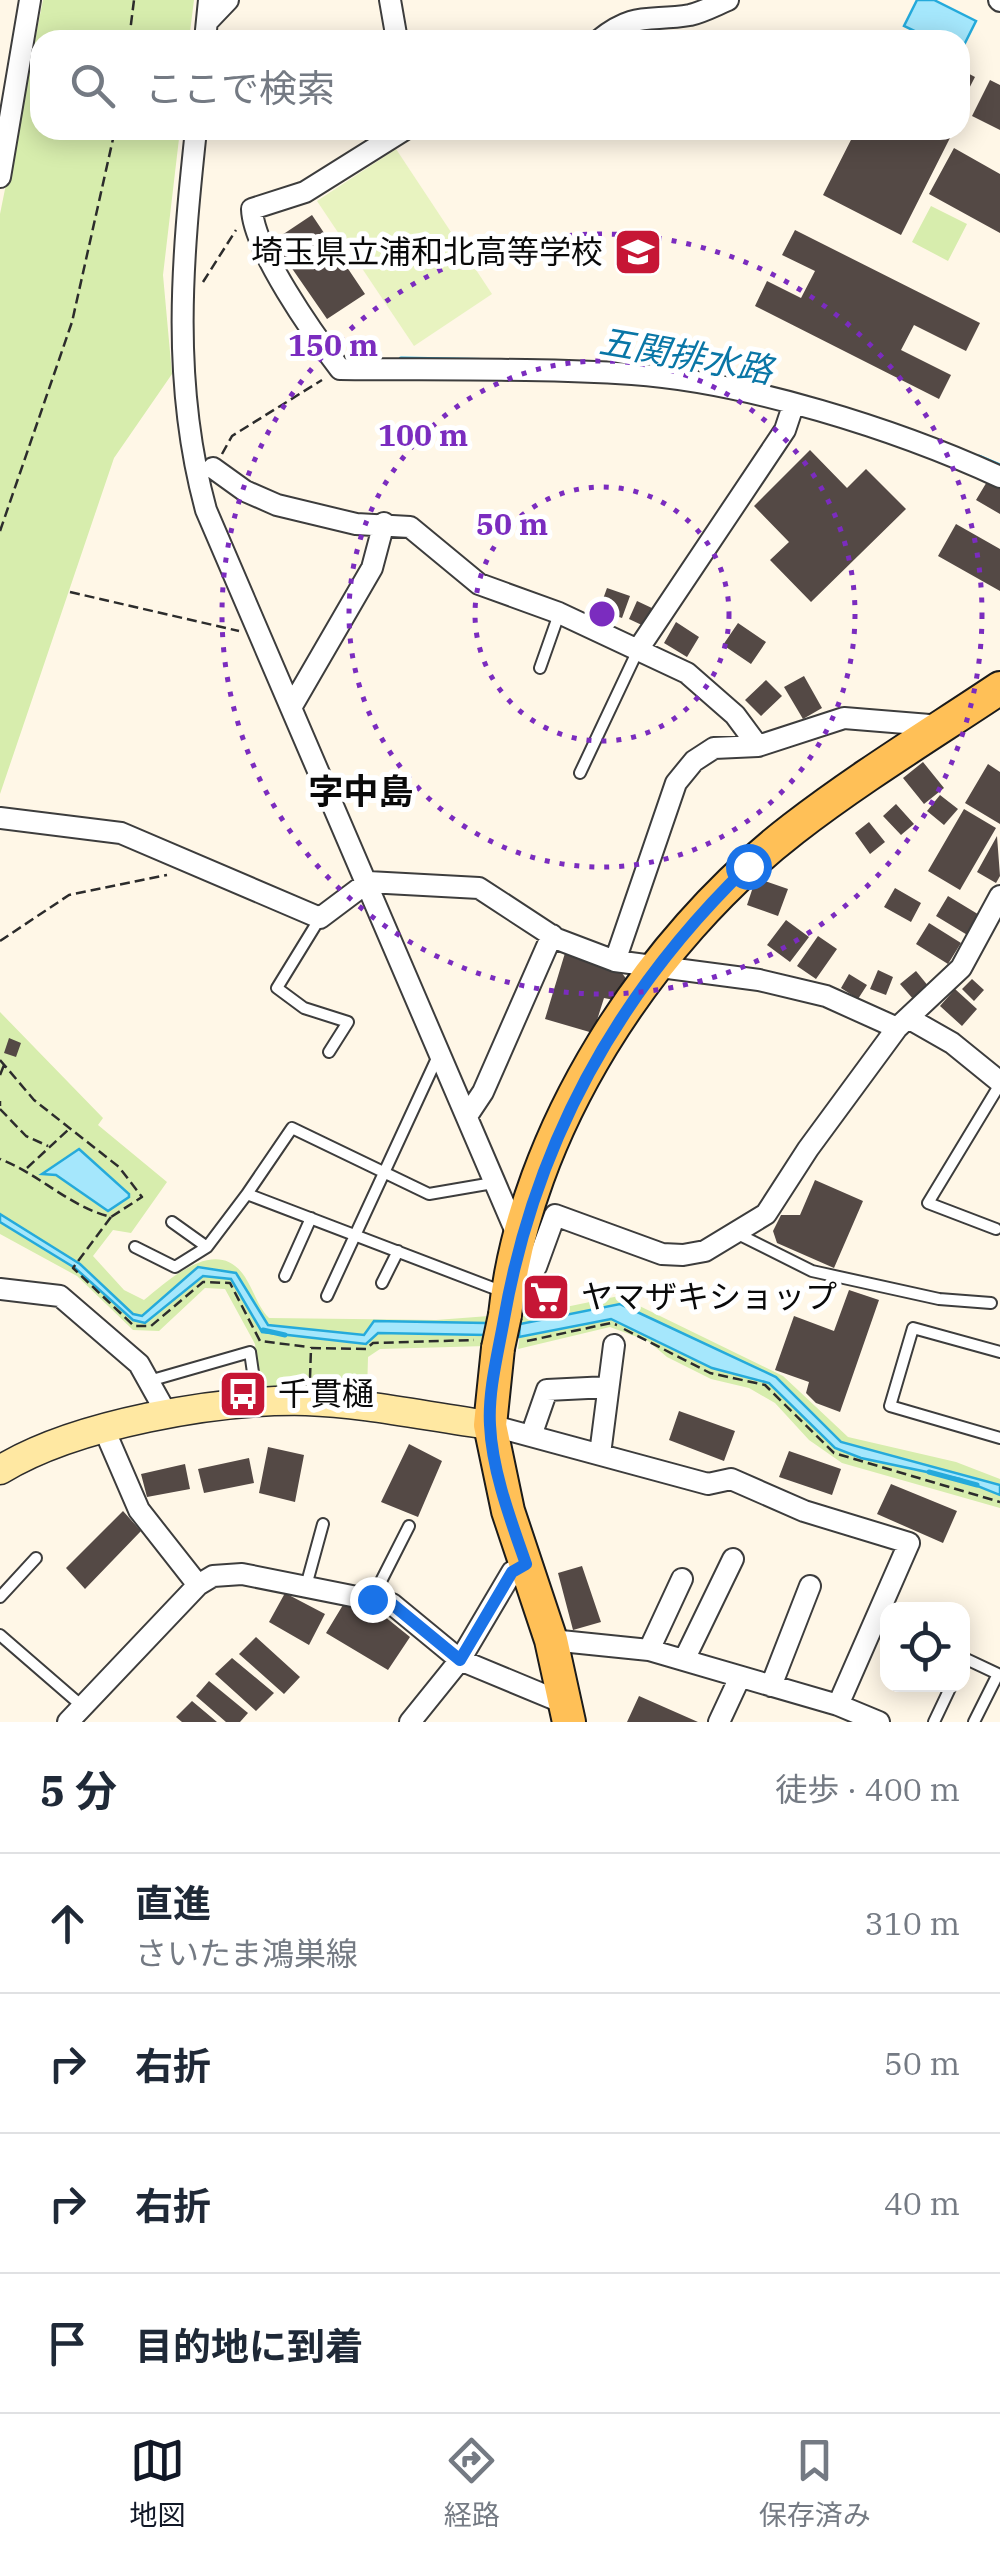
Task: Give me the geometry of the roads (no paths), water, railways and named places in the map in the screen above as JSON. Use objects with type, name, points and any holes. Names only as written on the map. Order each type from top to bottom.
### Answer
[{"type":"main road","points":[[567,1713],[551,1640],[508,1511],[490,1425],[508,1306],[584,1076],[657,966],[714,900],[791,830],[1000,688]]},
{"type":"street","points":[[0,178],[30,0]]},
{"type":"street","points":[[206,30],[209,0]]},
{"type":"street","points":[[207,30],[228,0]]},
{"type":"street","points":[[390,0],[395,30]]},
{"type":"street","points":[[611,30],[621,22],[728,0]]},
{"type":"street","points":[[195,140],[180,302],[184,400],[191,454],[210,518],[468,1113],[493,1183],[508,1306]]},
{"type":"street","points":[[388,140],[305,192],[252,209],[252,229],[287,286],[293,306],[340,368],[634,374],[725,388],[924,445],[999,472]]},
{"type":"street","points":[[184,400],[212,468],[210,518]]},
{"type":"street","points":[[639,648],[785,430],[793,406]]},
{"type":"street","points":[[212,468],[245,491],[277,504],[356,524],[398,523],[424,535],[478,584],[559,613],[687,673],[719,699],[758,746]]},
{"type":"street","points":[[292,706],[372,568],[384,523]]},
{"type":"street","points":[[615,961],[676,784],[694,761],[714,748],[758,746],[844,718],[943,726]]},
{"type":"street","points":[[0,818],[122,834],[320,918],[368,882],[479,888],[552,936],[615,961],[826,996],[904,1024],[952,1044],[1000,1083]]},
{"type":"street","points":[[508,1306],[536,1267],[555,1214],[662,1254],[705,1251],[766,1214],[808,1149],[904,1024],[960,968],[1000,896]]},
{"type":"street","points":[[468,1113],[483,1092],[552,936]]},
{"type":"street","points":[[0,1290],[60,1296],[140,1364],[168,1416]]},
{"type":"street","points":[[600,1454],[614,1345]]},
{"type":"street","points":[[532,1434],[547,1390],[608,1388]]},
{"type":"street","points":[[0,1470],[51,1442],[104,1429],[257,1402],[310,1402],[490,1425],[708,1484],[731,1479],[804,1510],[908,1543],[838,1706]]},
{"type":"street","points":[[104,1429],[139,1510],[198,1584]]},
{"type":"street","points":[[684,1660],[733,1558]]},
{"type":"street","points":[[410,1722],[460,1660],[512,1572],[526,1564]]},
{"type":"street","points":[[75,1714],[198,1584],[213,1576],[242,1574],[392,1604],[460,1660],[567,1713]]},
{"type":"street","points":[[648,1650],[682,1579]]},
{"type":"street","points":[[770,1686],[810,1586]]},
{"type":"street","points":[[551,1640],[648,1650],[838,1706],[879,1722]]},
{"type":"street","points":[[719,1722],[740,1677]]},
{"type":"lane","points":[[540,668],[559,613]]},
{"type":"lane","points":[[580,772],[639,648]]},
{"type":"lane","points":[[320,918],[277,988],[304,1008],[348,1022],[329,1052]]},
{"type":"lane","points":[[327,1296],[358,1236],[441,1049]]},
{"type":"lane","points":[[996,1228],[928,1202],[1000,1083]]},
{"type":"lane","points":[[136,1247],[175,1267],[208,1246],[292,1128],[429,1194],[493,1183]]},
{"type":"lane","points":[[248,1194],[398,1251],[508,1306]]},
{"type":"lane","points":[[285,1276],[311,1218]]},
{"type":"lane","points":[[172,1222],[208,1246]]},
{"type":"lane","points":[[736,1233],[812,1271],[939,1299],[990,1303]]},
{"type":"lane","points":[[382,1283],[398,1251]]},
{"type":"lane","points":[[1000,1352],[913,1328],[890,1406],[1000,1438]]},
{"type":"lane","points":[[149,1381],[250,1352],[257,1402]]},
{"type":"lane","points":[[306,1586],[323,1524]]},
{"type":"lane","points":[[372,1599],[410,1526]]},
{"type":"lane","points":[[0,1596],[36,1558]]},
{"type":"lane","points":[[0,1635],[75,1714]]},
{"type":"lane","points":[[970,1661],[998,1674],[974,1722]]},
{"type":"lane","points":[[934,1722],[948,1692]]},
{"type":"water","points":[[917,0],[934,0],[976,21],[970,33],[912,30],[904,26]]},
{"type":"water","points":[[79,1149],[129,1197],[108,1211],[56,1175],[42,1174]]},
{"type":"water","points":[[0,1214],[80,1264],[133,1314],[142,1316],[198,1267],[236,1273],[268,1325],[364,1335],[374,1321],[486,1323],[486,1335],[378,1333],[366,1344],[262,1332],[231,1279],[203,1276],[145,1323],[133,1320],[75,1268],[0,1222]]},
{"type":"water","points":[[620,1304],[776,1377],[841,1442],[1000,1485],[1000,1495],[960,1479],[861,1458],[835,1448],[769,1383],[712,1368],[611,1319],[519,1337],[520,1324]]},
{"type":"waterway","name":"五関排水路","points":[[401,359],[570,362]]},
{"type":"waterway","name":"五関排水路","points":[[979,457],[1000,466]]},
{"type":"waterway","points":[[263,1330],[285,1335]]},
{"type":"waterway","points":[[929,1472],[977,1485]]},
{"type":"place","name":"埼玉県立浦和北高等学校","points":[[638,252]]},
{"type":"place","name":"ヤマザキショップ","points":[[546,1297]]},
{"type":"place","name":"千貫樋","points":[[243,1394]]},
{"type":"district","name":"字中島","points":[[361,792]]}]
